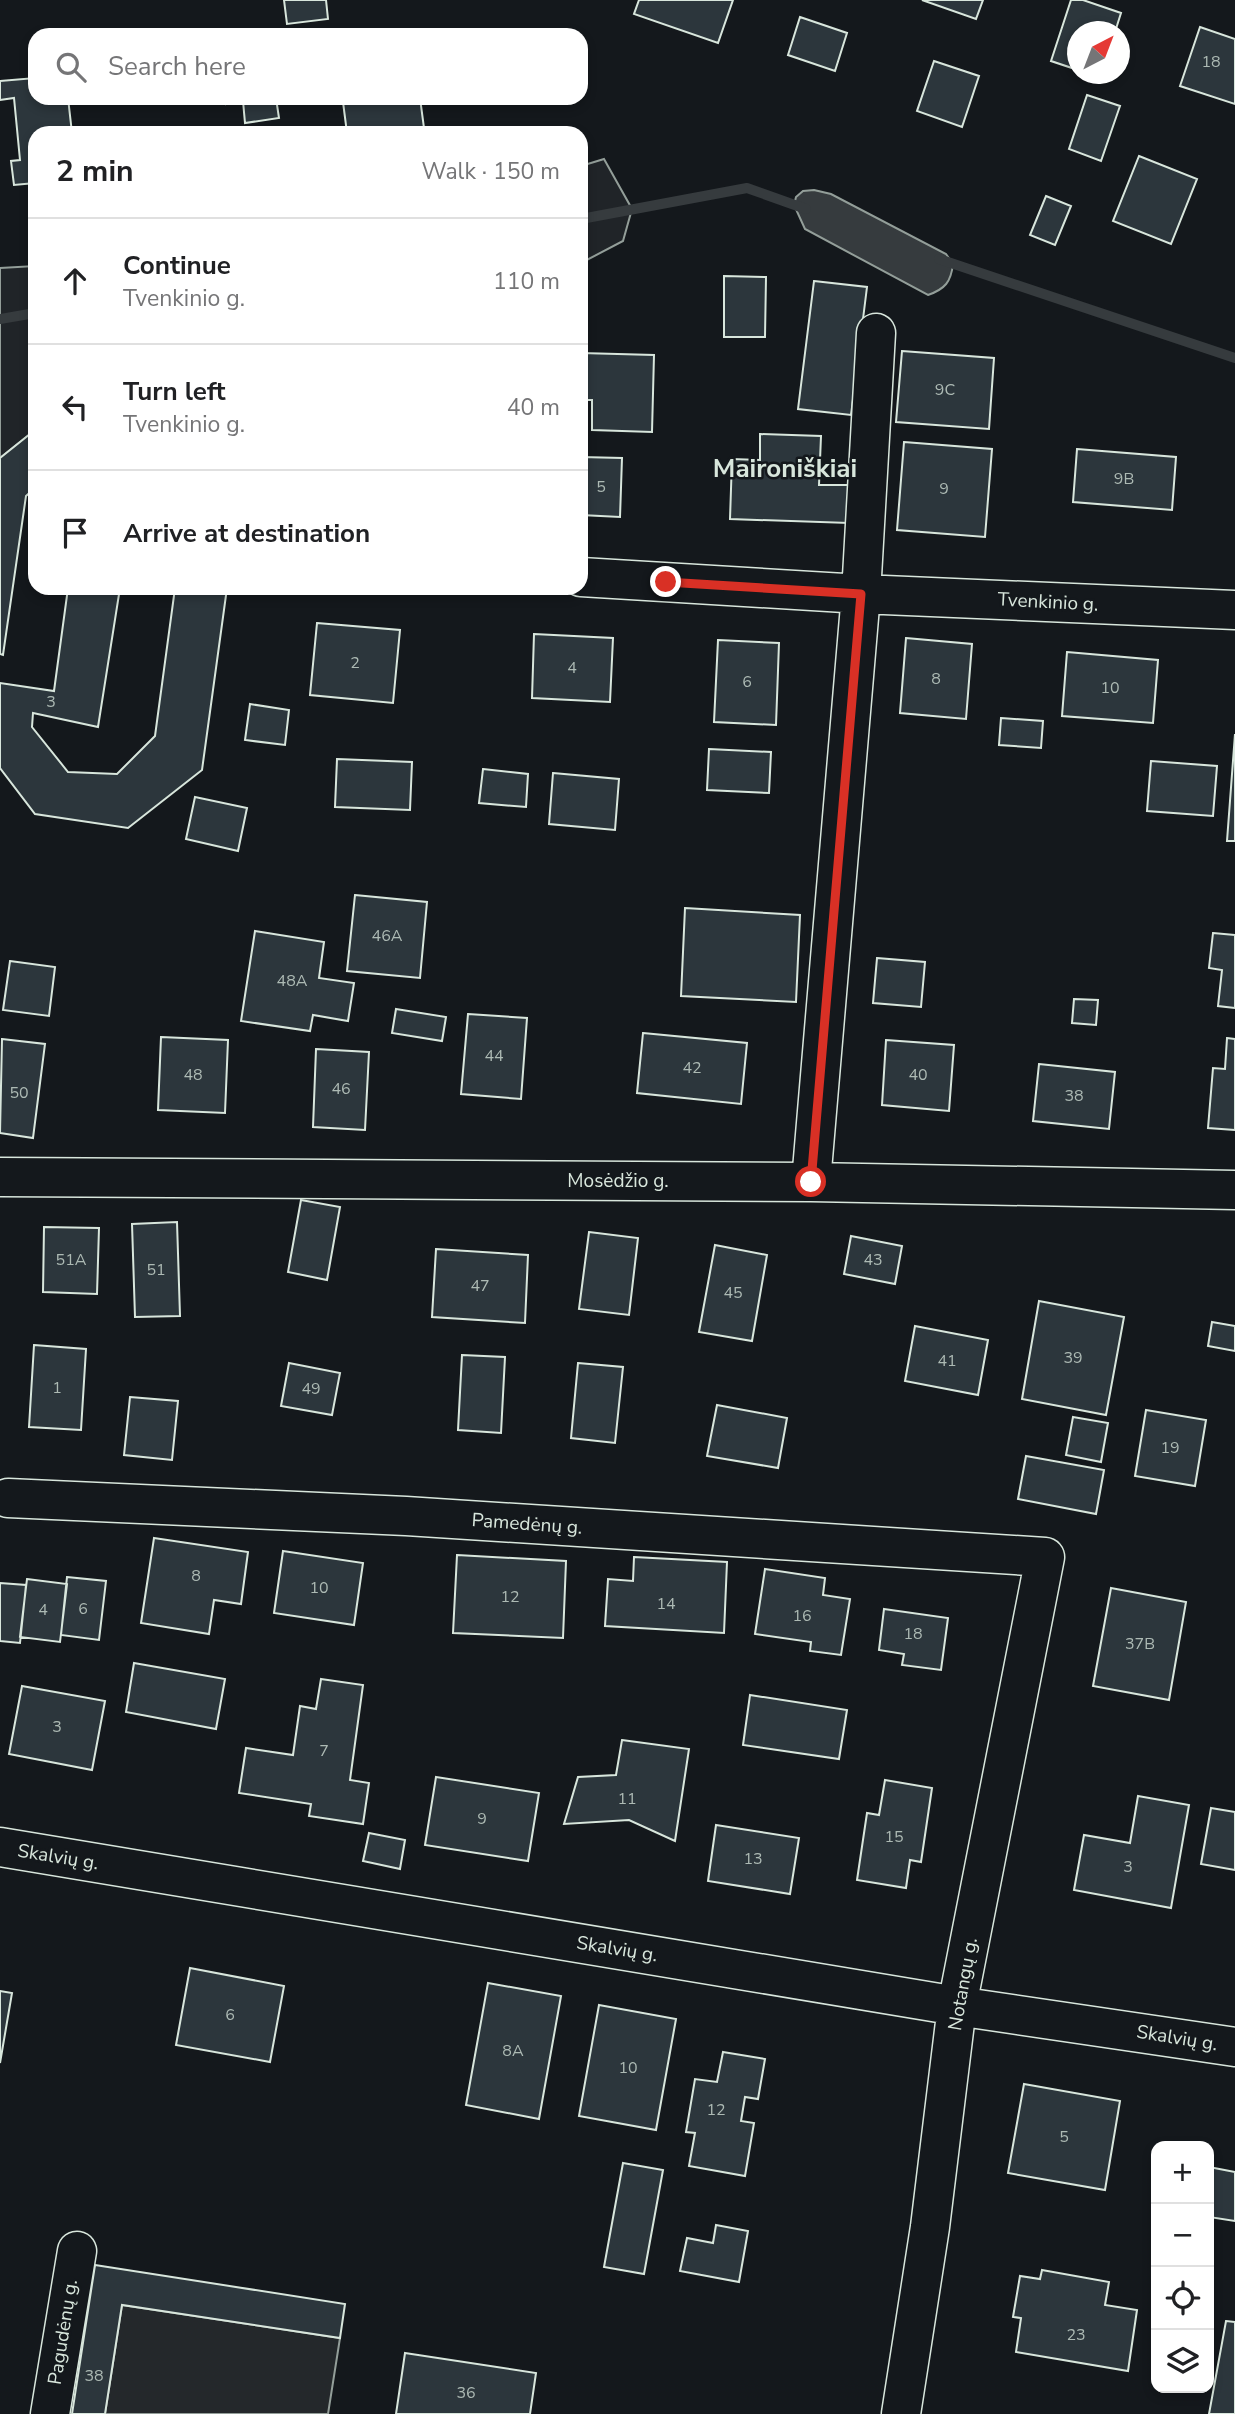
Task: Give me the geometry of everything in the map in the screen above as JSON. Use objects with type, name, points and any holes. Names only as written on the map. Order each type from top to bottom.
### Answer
[{"type":"street","points":[[811,1182],[861,594],[876,333]]},
{"type":"street","name":"Tvenkinio g.","points":[[588,577],[861,594],[1235,610]]},
{"type":"street","name":"Mosėdžio g.","points":[[0,1177],[811,1182],[1235,1190]]},
{"type":"street","name":"Pamedėnų g.","points":[[8,1498],[406,1516],[1045,1557]]},
{"type":"street","name":"Notangų g.","points":[[901,2414],[930,2227],[957,2006],[1045,1557]]},
{"type":"street","name":"Skalvių g.","points":[[0,1847],[957,2006],[1235,2047]]},
{"type":"street","name":"Pagudėnų g.","points":[[50,2414],[77,2251]]},
{"type":"shaded area","points":[[604,159],[632,209],[623,241],[588,259],[588,164]]},
{"type":"shaded area","points":[[814,190],[831,194],[946,254],[953,264],[946,284],[928,295],[805,229],[794,205],[796,197],[803,191]]},
{"type":"shaded area","points":[[28,266],[28,436],[0,458],[0,268]]},
{"type":"shaded area","points":[[122,2305],[340,2338],[328,2414],[105,2414]]},
{"type":"building","points":[[284,0],[326,0],[328,19],[287,24]]},
{"type":"building","points":[[639,0],[733,0],[718,43],[634,14]]},
{"type":"building","points":[[922,0],[983,0],[976,19]]},
{"type":"building","points":[[1071,0],[1083,0],[1121,13],[1118,21],[1067,21],[1067,66],[1051,61]]},
{"type":"building","points":[[800,17],[847,33],[835,71],[788,55]]},
{"type":"building","points":[[1200,27],[1235,39],[1235,104],[1180,86]]},
{"type":"building","points":[[934,61],[979,76],[962,127],[917,111]]},
{"type":"building","points":[[28,79],[28,105],[69,105],[71,126],[28,126],[28,184],[14,185],[11,161],[20,160],[14,98],[0,100],[0,81]]},
{"type":"building","points":[[1087,95],[1120,106],[1101,161],[1069,149]]},
{"type":"building","points":[[243,105],[277,105],[279,118],[245,123]]},
{"type":"building","points":[[343,105],[421,105],[424,126],[346,126]]},
{"type":"building","points":[[1139,156],[1197,179],[1171,244],[1113,221]]},
{"type":"building","points":[[1046,196],[1071,206],[1055,245],[1030,235]]},
{"type":"building","points":[[724,276],[766,277],[765,337],[724,337]]},
{"type":"building","points":[[814,281],[867,287],[851,415],[798,409]]},
{"type":"building","points":[[902,351],[994,358],[989,429],[896,422]]},
{"type":"building","points":[[588,353],[654,355],[652,432],[592,430],[592,400],[588,400]]},
{"type":"building","points":[[760,434],[821,436],[819,485],[850,485],[849,523],[730,519],[732,459],[760,460]]},
{"type":"building","points":[[28,436],[28,494],[3,655],[0,654],[0,458]]},
{"type":"building","points":[[904,442],[992,449],[985,537],[897,530]]},
{"type":"building","points":[[1077,449],[1176,457],[1172,510],[1073,502]]},
{"type":"building","points":[[588,457],[622,458],[620,517],[588,515]]},
{"type":"building","points":[[67,595],[119,595],[98,727],[33,713],[32,727],[68,772],[117,774],[155,736],[174,595],[226,595],[202,770],[128,828],[35,814],[0,768],[0,683],[54,691]]},
{"type":"building","points":[[317,623],[400,630],[393,703],[310,695]]},
{"type":"building","points":[[534,634],[613,638],[610,702],[532,698]]},
{"type":"building","points":[[906,638],[972,644],[966,719],[900,713]]},
{"type":"building","points":[[718,640],[779,643],[776,725],[714,722]]},
{"type":"building","points":[[1067,652],[1158,660],[1153,723],[1062,716]]},
{"type":"building","points":[[250,704],[289,710],[285,745],[245,740]]},
{"type":"building","points":[[1001,718],[1043,721],[1041,748],[999,745]]},
{"type":"building","points":[[1235,734],[1235,841],[1227,841]]},
{"type":"building","points":[[709,749],[771,752],[769,793],[707,790]]},
{"type":"building","points":[[337,759],[412,762],[410,810],[335,807]]},
{"type":"building","points":[[1151,761],[1217,766],[1213,816],[1147,811]]},
{"type":"building","points":[[483,769],[528,774],[526,807],[479,803]]},
{"type":"building","points":[[553,773],[619,779],[615,830],[549,824]]},
{"type":"building","points":[[195,797],[247,808],[238,851],[186,839]]},
{"type":"building","points":[[355,895],[427,902],[420,978],[347,971]]},
{"type":"building","points":[[685,908],[800,915],[796,1002],[681,996]]},
{"type":"building","points":[[255,931],[324,942],[319,978],[354,983],[348,1021],[313,1015],[310,1031],[241,1021]]},
{"type":"building","points":[[1213,933],[1235,935],[1235,1008],[1218,1006],[1222,970],[1209,968]]},
{"type":"building","points":[[877,958],[925,962],[921,1007],[873,1003]]},
{"type":"building","points":[[10,961],[55,967],[49,1016],[3,1010]]},
{"type":"building","points":[[1074,999],[1098,1000],[1096,1025],[1072,1023]]},
{"type":"building","points":[[396,1009],[446,1017],[442,1041],[392,1033]]},
{"type":"building","points":[[468,1014],[527,1018],[521,1099],[461,1094]]},
{"type":"building","points":[[643,1033],[747,1043],[741,1104],[637,1093]]},
{"type":"building","points":[[161,1037],[228,1040],[225,1113],[158,1110]]},
{"type":"building","points":[[1227,1038],[1235,1039],[1235,1130],[1208,1128],[1213,1068],[1225,1069]]},
{"type":"building","points":[[2,1039],[45,1044],[33,1138],[0,1133]]},
{"type":"building","points":[[886,1040],[954,1045],[949,1111],[882,1105]]},
{"type":"building","points":[[316,1049],[369,1052],[365,1130],[313,1127]]},
{"type":"building","points":[[1039,1064],[1115,1072],[1109,1129],[1033,1121]]},
{"type":"building","points":[[301,1200],[340,1207],[327,1280],[288,1272]]},
{"type":"building","points":[[177,1222],[180,1316],[135,1317],[132,1224]]},
{"type":"building","points":[[44,1227],[99,1228],[97,1294],[43,1292]]},
{"type":"building","points":[[589,1232],[638,1238],[629,1315],[579,1309]]},
{"type":"building","points":[[851,1236],[902,1246],[895,1284],[844,1274]]},
{"type":"building","points":[[715,1245],[767,1255],[752,1341],[699,1332]]},
{"type":"building","points":[[436,1249],[528,1255],[525,1323],[432,1317]]},
{"type":"building","points":[[1039,1301],[1124,1317],[1106,1415],[1022,1399]]},
{"type":"building","points":[[1212,1322],[1235,1326],[1235,1351],[1208,1346]]},
{"type":"building","points":[[915,1326],[988,1340],[978,1395],[905,1381]]},
{"type":"building","points":[[34,1345],[86,1349],[81,1430],[29,1427]]},
{"type":"building","points":[[462,1355],[505,1357],[501,1433],[458,1430]]},
{"type":"building","points":[[289,1363],[340,1373],[332,1415],[281,1406]]},
{"type":"building","points":[[578,1363],[623,1367],[615,1443],[571,1438]]},
{"type":"building","points":[[130,1397],[178,1401],[172,1460],[124,1455]]},
{"type":"building","points":[[717,1405],[787,1418],[778,1468],[707,1456]]},
{"type":"building","points":[[1146,1410],[1206,1420],[1195,1486],[1135,1476]]},
{"type":"building","points":[[1073,1417],[1108,1423],[1101,1462],[1066,1455]]},
{"type":"building","points":[[1026,1456],[1104,1470],[1096,1514],[1018,1499]]},
{"type":"building","points":[[154,1538],[248,1552],[241,1604],[214,1600],[209,1634],[141,1623]]},
{"type":"building","points":[[283,1551],[363,1563],[354,1625],[274,1613]]},
{"type":"building","points":[[457,1555],[566,1561],[563,1638],[453,1633]]},
{"type":"building","points":[[634,1557],[727,1562],[724,1633],[605,1626],[608,1579],[633,1581]]},
{"type":"building","points":[[765,1569],[825,1578],[823,1595],[850,1599],[841,1655],[810,1651],[811,1642],[755,1634]]},
{"type":"building","points":[[67,1577],[106,1581],[99,1640],[61,1635]]},
{"type":"building","points":[[27,1579],[67,1584],[60,1642],[20,1637]]},
{"type":"building","points":[[0,1583],[26,1585],[20,1643],[0,1641]]},
{"type":"building","points":[[1111,1588],[1186,1602],[1169,1700],[1093,1686]]},
{"type":"building","points":[[884,1609],[948,1618],[941,1670],[902,1665],[904,1654],[879,1650]]},
{"type":"building","points":[[134,1663],[225,1679],[216,1729],[126,1712]]},
{"type":"building","points":[[321,1679],[363,1685],[350,1780],[369,1783],[363,1824],[309,1816],[311,1804],[239,1793],[246,1748],[293,1755],[300,1706],[316,1709]]},
{"type":"building","points":[[22,1686],[105,1701],[92,1770],[9,1754]]},
{"type":"building","points":[[750,1695],[847,1710],[839,1759],[743,1745]]},
{"type":"building","points":[[622,1740],[689,1749],[675,1841],[629,1820],[564,1824],[578,1777],[616,1775]]},
{"type":"building","points":[[436,1777],[539,1793],[528,1861],[425,1845]]},
{"type":"building","points":[[885,1780],[932,1788],[921,1862],[910,1860],[906,1888],[857,1880],[867,1813],[879,1815]]},
{"type":"building","points":[[1138,1796],[1189,1805],[1171,1908],[1074,1890],[1084,1835],[1130,1843]]},
{"type":"building","points":[[1211,1808],[1235,1812],[1235,1870],[1201,1864]]},
{"type":"building","points":[[716,1825],[799,1838],[790,1894],[708,1881]]},
{"type":"building","points":[[369,1833],[405,1840],[400,1869],[363,1861]]},
{"type":"building","points":[[190,1968],[284,1986],[270,2062],[176,2045]]},
{"type":"building","points":[[488,1983],[561,1996],[539,2119],[466,2105]]},
{"type":"building","points":[[0,1991],[12,1993],[0,2063]]},
{"type":"building","points":[[599,2005],[676,2019],[656,2130],[579,2116]]},
{"type":"building","points":[[723,2052],[765,2059],[758,2099],[745,2097],[741,2121],[754,2123],[745,2176],[689,2166],[695,2133],[686,2132],[695,2079],[717,2082]]},
{"type":"building","points":[[1024,2084],[1120,2101],[1105,2190],[1008,2173]]},
{"type":"building","points":[[623,2163],[663,2170],[644,2274],[604,2267]]},
{"type":"building","points":[[1214,2168],[1235,2172],[1235,2221],[1214,2218]]},
{"type":"building","points":[[716,2225],[748,2231],[739,2282],[680,2271],[687,2238],[713,2243]]},
{"type":"building","points":[[95,2265],[345,2304],[340,2338],[122,2305],[105,2414],[72,2414]]},
{"type":"building","points":[[1042,2270],[1109,2282],[1105,2305],[1137,2310],[1128,2371],[1016,2352],[1021,2318],[1013,2317],[1020,2276],[1040,2279]]},
{"type":"building","points":[[1226,2321],[1235,2322],[1235,2414],[1209,2414]]},
{"type":"building","points":[[405,2353],[536,2373],[530,2414],[396,2414]]},
{"type":"waterway","points":[[588,218],[747,188],[806,209]]},
{"type":"waterway","points":[[939,259],[1235,358]]},
{"type":"waterway","points":[[0,319],[28,314]]},
{"type":"district","name":"Maironiškiai","points":[[785,468]]},
{"type":"route","points":[[666,582],[861,594],[811,1182]]}]
